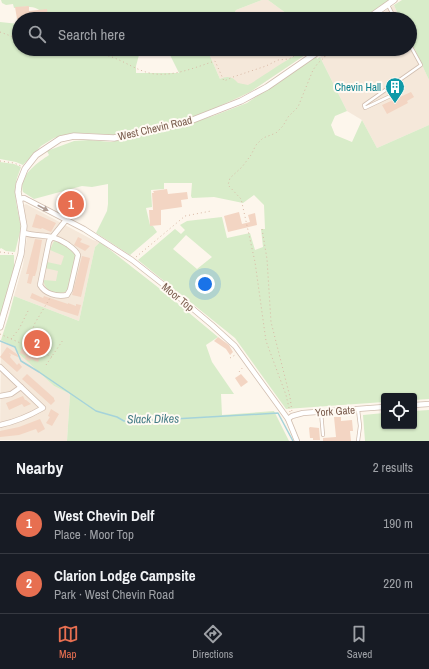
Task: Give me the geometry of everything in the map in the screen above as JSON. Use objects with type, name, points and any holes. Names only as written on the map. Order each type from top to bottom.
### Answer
[{"type":"street","points":[[378,12],[394,0]]},
{"type":"street","name":"West Chevin Road","points":[[0,327],[21,254],[24,234],[23,217],[18,192],[19,184],[25,169],[36,154],[60,139],[74,136],[114,138],[185,123],[241,101],[267,87],[311,56]]},
{"type":"street","name":"Moor Top","points":[[20,199],[24,198],[84,229],[132,260],[212,325],[235,346],[290,417],[297,441]]},
{"type":"street","points":[[24,234],[54,237],[73,248],[78,255],[70,290],[67,295],[61,296],[52,294],[42,289],[40,285],[49,241],[54,237],[66,220]]},
{"type":"street","points":[[0,367],[43,408],[29,416],[9,424],[0,425]]},
{"type":"street","points":[[0,396],[11,394],[21,387]]},
{"type":"street","points":[[417,405],[429,404]]},
{"type":"street","name":"York Gate","points":[[290,417],[303,413],[381,407]]},
{"type":"lane","points":[[388,5],[392,12]]},
{"type":"lane","points":[[401,91],[365,108],[364,105],[421,65],[416,56]]},
{"type":"lane","points":[[358,409],[360,426],[358,441]]},
{"type":"lane","points":[[321,412],[323,435]]},
{"type":"path","points":[[0,32],[12,37]]},
{"type":"path","points":[[110,56],[144,72],[155,74],[179,72],[215,61],[224,81],[266,66],[278,60],[289,59],[294,56]]},
{"type":"path","points":[[290,417],[286,395],[266,341],[255,262],[241,199],[228,185],[230,178],[247,161],[263,138],[276,133],[298,107],[313,70],[324,56]]},
{"type":"path","points":[[0,161],[14,163],[25,169]]},
{"type":"path","points":[[132,260],[185,216],[211,211]]},
{"type":"path","points":[[262,229],[271,322],[290,397],[290,417]]},
{"type":"path","points":[[0,252],[21,254]]},
{"type":"path","points":[[26,346],[35,323],[52,294]]},
{"type":"path","points":[[10,339],[19,329],[29,309]]},
{"type":"path","points":[[0,334],[52,357]]},
{"type":"path","points":[[46,365],[63,340]]},
{"type":"path","points":[[239,372],[248,364]]},
{"type":"shaded area","points":[[262,0],[268,0],[284,12],[235,12],[236,10]]},
{"type":"shaded area","points":[[394,5],[397,12],[384,12]]},
{"type":"shaded area","name":"Chevin Hall","points":[[417,54],[429,80],[429,125],[377,148],[362,120],[347,111],[320,57],[417,56]]},
{"type":"shaded area","points":[[210,56],[304,56],[250,92],[230,102]]},
{"type":"shaded area","points":[[26,204],[93,240],[100,242],[95,247],[79,321],[14,296],[23,265],[27,237],[24,205]]},
{"type":"shaded area","points":[[1,340],[13,346],[17,352],[54,386],[70,394],[67,441],[0,440]]},
{"type":"green space","points":[[1,0],[262,0],[236,10],[235,12],[42,12],[29,7],[14,8],[13,4],[6,5],[2,3]]},
{"type":"green space","points":[[268,0],[390,0],[372,12],[284,12]]},
{"type":"green space","points":[[402,0],[429,0],[429,80],[417,54],[417,12],[397,12],[394,5]]},
{"type":"green space","points":[[0,22],[12,23],[12,56],[139,56],[136,73],[179,73],[170,56],[210,56],[220,79],[230,77],[238,83],[248,85],[290,58],[294,56],[304,56],[250,92],[183,122],[114,135],[84,133],[68,134],[54,138],[41,146],[23,165],[0,159]]},
{"type":"green space","points":[[316,56],[317,59],[320,57],[347,111],[335,116],[331,125],[335,135],[352,142],[362,120],[377,148],[429,125],[429,399],[417,400],[417,393],[381,393],[381,402],[286,409],[235,338],[138,260],[175,229],[181,234],[185,230],[180,225],[187,221],[222,217],[227,238],[250,233],[255,250],[263,247],[261,229],[265,229],[264,205],[254,195],[243,203],[214,197],[192,198],[192,183],[164,183],[164,189],[151,190],[152,207],[146,208],[150,225],[153,226],[157,232],[130,255],[96,233],[107,211],[108,184],[92,187],[82,186],[34,199],[23,192],[22,186],[26,175],[34,166],[49,155],[47,151],[74,141],[89,140],[111,142],[162,131],[213,116],[247,103]],"holes":[[[186,235],[212,257],[197,269],[173,249]]]},
{"type":"green space","points":[[0,162],[14,164],[21,167],[15,187],[21,228],[15,252],[0,249]]},
{"type":"green space","points":[[56,239],[72,250],[76,256],[67,291],[59,294],[46,288],[43,280],[56,281],[58,271],[45,268],[47,262],[61,265],[64,256],[50,250]]},
{"type":"green space","points":[[100,242],[218,337],[206,345],[212,362],[234,394],[221,394],[222,415],[274,411],[289,441],[67,441],[70,394],[54,386],[17,352],[13,346],[1,340],[14,296],[79,321],[95,247]]},
{"type":"green space","points":[[0,255],[14,255],[14,272],[0,318]]},
{"type":"green space","points":[[429,410],[429,441],[365,441],[363,415],[381,413],[381,429],[417,429],[417,411]]},
{"type":"building","points":[[29,6],[29,11],[47,9],[47,12],[16,12],[15,7]]},
{"type":"building","name":"Chevin Hall","points":[[411,92],[414,97],[407,101],[408,103],[387,114],[382,105]]},
{"type":"building","points":[[167,189],[168,194],[187,192],[188,199],[181,200],[182,207],[161,210],[161,225],[150,226],[149,210],[153,210],[152,193],[154,193],[153,191]]},
{"type":"building","points":[[239,212],[242,224],[250,222],[248,215],[255,213],[257,225],[228,232],[224,216]]},
{"type":"building","points":[[36,214],[56,223],[51,232],[42,228],[32,227]]},
{"type":"building","points":[[78,237],[82,239],[80,242],[90,246],[85,251],[74,245]]},
{"type":"building","points":[[35,239],[42,240],[37,269],[31,284],[27,283],[29,274],[26,274]]},
{"type":"building","points":[[82,256],[90,258],[81,297],[72,295]]},
{"type":"building","points":[[32,293],[43,298],[44,296],[76,306],[76,304],[81,305],[78,316],[30,298]]},
{"type":"building","points":[[218,337],[229,345],[233,352],[230,355],[226,349],[214,341]]},
{"type":"building","points":[[7,347],[18,355],[18,357],[9,353],[11,355],[10,357],[17,365],[19,363],[22,367],[17,372],[0,357]]},
{"type":"building","points":[[22,348],[41,355],[38,362],[31,359],[30,361],[25,359],[26,356],[20,353]]},
{"type":"building","points":[[27,374],[54,398],[55,401],[51,405],[22,379]]},
{"type":"building","points":[[241,374],[248,382],[241,387],[235,378]]},
{"type":"building","points":[[23,396],[25,400],[31,404],[24,407],[22,404],[9,410],[6,403]]},
{"type":"building","points":[[51,409],[59,414],[52,426],[46,423],[50,417],[48,416]]},
{"type":"building","points":[[334,417],[341,417],[341,421],[352,420],[353,431],[350,431],[351,441],[323,441],[323,438],[336,437]]},
{"type":"building","points":[[40,419],[45,429],[38,433],[36,429],[19,435],[0,437],[0,431],[19,427]]},
{"type":"building","points":[[310,427],[319,428],[320,440],[313,440],[313,438],[310,438]]},
{"type":"waterway","name":"Slack Dikes","points":[[0,341],[15,347],[21,361],[96,411],[117,417],[124,421],[278,413],[293,441]]},
{"type":"place","name":"Chevin Hall","points":[[395,104]]},
{"type":"place","name":"West Chevin Delf","points":[[71,204]]},
{"type":"place","name":"Clarion Lodge Campsite","points":[[37,343]]}]
